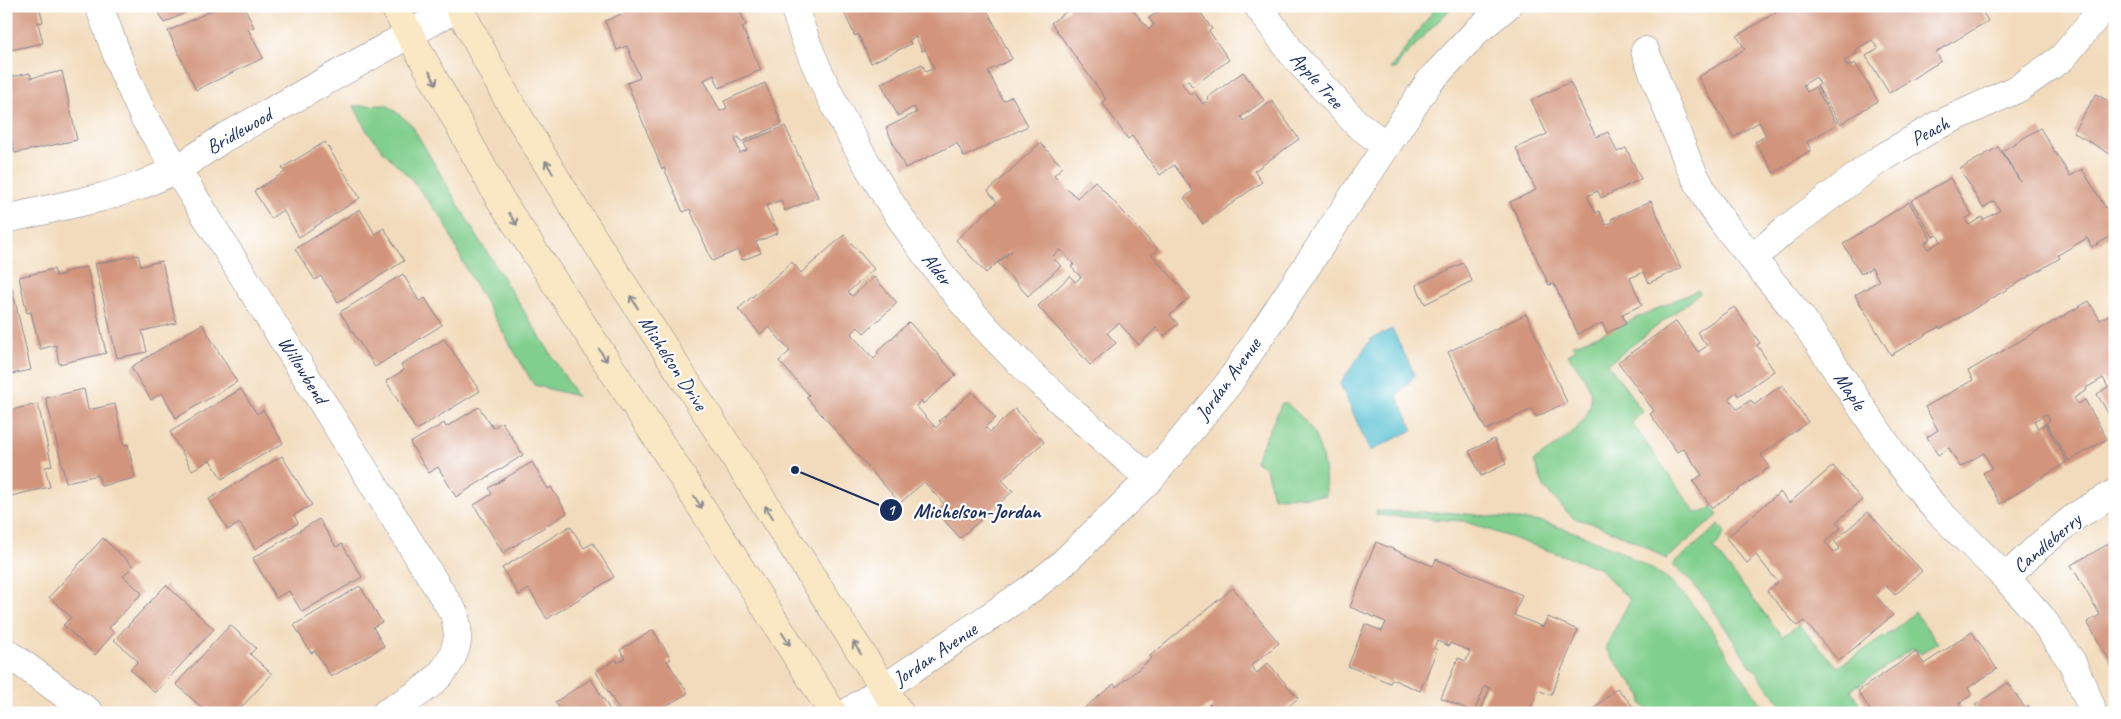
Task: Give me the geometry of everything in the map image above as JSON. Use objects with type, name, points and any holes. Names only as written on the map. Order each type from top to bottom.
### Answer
[{"type":"main road","points":[[394,6],[498,196],[672,461],[833,713]]},
{"type":"main road","name":"Michelson Drive","points":[[458,7],[502,89],[574,208],[900,713]]},
{"type":"street","name":"Willowbend","points":[[99,6],[123,71],[144,117],[455,615],[458,640],[450,663],[426,689],[386,713]]},
{"type":"street","name":"Alder","points":[[794,6],[825,89],[882,193],[921,249],[962,300],[1025,367],[1094,431],[1150,479]]},
{"type":"street","name":"Apple Tree","points":[[1258,6],[1294,56],[1356,124],[1385,145]]},
{"type":"street","name":"Jordan Avenue","points":[[847,713],[1032,588],[1059,567],[1150,479],[1229,383],[1385,145],[1429,82],[1478,30],[1507,6]]},
{"type":"street","name":"Peach","points":[[1753,258],[1785,230],[1880,159],[1936,126],[2019,88],[2062,58],[2105,6]]},
{"type":"street","name":"Bridlewood","points":[[6,219],[103,197],[139,186],[178,169],[222,139],[458,7]]},
{"type":"street","name":"Maple","points":[[1646,51],[1689,165],[1708,201],[1725,226],[1802,320],[1895,457],[1923,493],[1969,543],[2006,578],[2040,616],[2072,662],[2091,706]]},
{"type":"street","name":"Candleberry","points":[[2006,578],[2038,547],[2076,516],[2115,493]]},
{"type":"street","points":[[6,652],[90,713]]},
{"type":"green space","points":[[1437,6],[1453,6],[1403,58],[1395,69],[1390,69]]},
{"type":"green space","points":[[387,105],[411,124],[475,233],[577,396],[534,385],[466,269],[444,221],[412,180],[384,152],[367,131],[354,106]]},
{"type":"green space","points":[[1698,290],[1700,293],[1608,364],[1643,412],[1632,423],[1696,513],[1712,508],[1718,515],[1666,559],[1641,544],[1598,525],[1573,518],[1545,489],[1534,461],[1575,430],[1589,409],[1591,398],[1588,385],[1568,355],[1576,349],[1572,345],[1601,334]]},
{"type":"green space","points":[[1282,403],[1286,403],[1306,422],[1316,438],[1324,467],[1326,496],[1273,497],[1266,468],[1255,461]]},
{"type":"green space","points":[[1376,511],[1457,513],[1543,522],[1616,549],[1664,576],[1687,598],[1710,627],[1768,713],[1683,713],[1681,711],[1650,713],[1641,703],[1642,696],[1605,648],[1630,600],[1599,568],[1463,521],[1376,515]]},
{"type":"green space","points":[[1719,525],[1725,532],[1714,549],[1782,636],[1799,625],[1838,667],[1893,631],[1915,612],[1938,643],[1921,654],[1913,648],[1851,690],[1865,713],[1787,713],[1746,660],[1701,594],[1672,565]]},
{"type":"water","points":[[1392,329],[1415,375],[1397,396],[1413,430],[1370,451],[1340,384],[1371,339]]},
{"type":"building","points":[[6,6],[39,6],[43,22],[38,23],[43,43],[11,50],[9,42],[6,42]]},
{"type":"building","points":[[156,6],[200,6],[164,23]]},
{"type":"building","points":[[221,6],[244,6],[254,27],[248,29],[263,58],[196,90],[168,31]]},
{"type":"building","points":[[639,6],[738,6],[746,25],[742,27],[761,70],[719,88],[714,75],[704,80],[720,111],[727,108],[724,101],[765,83],[782,124],[741,142],[739,137],[735,139],[740,153],[747,150],[744,143],[785,126],[818,197],[785,211],[781,200],[766,206],[778,233],[756,242],[761,253],[742,260],[738,250],[712,261],[690,209],[683,212],[664,168],[662,169],[627,83],[640,78],[627,46],[617,50],[605,21]]},
{"type":"building","points":[[841,6],[985,6],[1012,59],[988,71],[1003,101],[1012,96],[1028,126],[964,157],[957,143],[905,168],[886,128],[917,112],[914,107],[898,116],[881,83],[922,64],[926,72],[934,68],[925,49],[922,51],[916,37],[909,40],[911,44],[871,63],[858,34],[855,36]]},
{"type":"building","points":[[1067,6],[1129,6],[1149,29],[1154,25],[1149,18],[1166,6],[1196,6],[1212,29],[1209,31],[1229,60],[1192,87],[1188,80],[1182,84],[1190,95],[1194,92],[1203,104],[1209,100],[1207,98],[1243,72],[1264,100],[1241,117],[1244,121],[1272,101],[1299,139],[1254,171],[1262,182],[1203,224],[1184,198],[1193,191],[1174,165],[1160,175],[1132,136],[1128,139],[1102,102],[1106,99],[1051,23],[1070,9]]},
{"type":"building","points":[[1786,6],[1979,6],[1988,21],[1936,52],[1941,61],[1889,93],[1866,56],[1878,49],[1872,40],[1855,50],[1857,53],[1844,61],[1847,67],[1855,63],[1878,101],[1840,124],[1817,86],[1820,84],[1816,77],[1803,85],[1807,92],[1815,87],[1837,124],[1807,142],[1811,150],[1774,173],[1755,142],[1766,136],[1759,122],[1734,137],[1698,77],[1745,49],[1737,36]]},
{"type":"building","points":[[62,71],[77,140],[15,153],[6,112],[6,78],[30,73],[31,78]]},
{"type":"building","points":[[1570,82],[1596,137],[1608,132],[1617,152],[1626,148],[1641,179],[1601,198],[1598,191],[1587,196],[1596,213],[1599,211],[1606,225],[1613,222],[1611,219],[1651,201],[1681,268],[1649,283],[1644,272],[1630,278],[1642,305],[1622,314],[1626,324],[1607,333],[1602,323],[1578,334],[1554,284],[1549,285],[1510,202],[1536,190],[1516,148],[1547,134],[1531,100]]},
{"type":"building","points":[[2096,94],[2115,105],[2115,157],[2073,132]]},
{"type":"building","points":[[2040,128],[2070,176],[2082,169],[2115,223],[2115,234],[2092,247],[2087,238],[2058,255],[2060,258],[1940,329],[1939,327],[1891,355],[1855,295],[1879,281],[1872,268],[1861,274],[1843,244],[1909,202],[1931,239],[1925,243],[1928,249],[1941,241],[1937,235],[1933,237],[1911,201],[1950,178],[1972,215],[1965,219],[1969,225],[1982,217],[1983,220],[2000,210],[1994,201],[1983,208],[1960,169],[1998,147],[2020,181],[2002,151]]},
{"type":"building","points":[[325,142],[360,198],[299,237],[283,210],[271,218],[254,191],[285,172],[282,168]]},
{"type":"building","points":[[1040,143],[1063,167],[1054,175],[1077,198],[1095,181],[1158,250],[1152,255],[1190,297],[1170,315],[1178,324],[1164,336],[1156,328],[1139,345],[1119,323],[1107,333],[1116,343],[1090,365],[1038,306],[1070,276],[1075,282],[1081,277],[1071,267],[1074,265],[1060,250],[1052,257],[1061,266],[1028,296],[998,263],[1011,250],[986,273],[956,240],[997,202],[988,191]]},
{"type":"building","points":[[360,209],[375,234],[384,228],[404,261],[338,302],[321,276],[315,280],[295,249]]},
{"type":"building","points":[[844,235],[874,269],[848,292],[852,296],[874,277],[897,303],[864,333],[858,327],[851,334],[874,359],[879,354],[877,352],[909,322],[956,375],[923,404],[922,401],[916,406],[936,428],[941,423],[939,421],[972,392],[996,418],[985,427],[990,432],[1015,409],[1044,442],[1002,480],[1013,491],[960,538],[937,512],[945,505],[924,482],[900,503],[806,397],[809,395],[779,361],[790,351],[769,327],[760,334],[738,309],[792,262],[801,273]]},
{"type":"building","points":[[138,255],[141,266],[162,261],[176,323],[142,331],[147,352],[117,358],[95,264]]},
{"type":"building","points":[[1463,263],[1472,281],[1425,304],[1416,285]]},
{"type":"building","points":[[87,267],[106,353],[59,364],[56,345],[40,349],[31,312],[27,313],[19,277],[54,269],[56,276],[64,274],[64,272]]},
{"type":"building","points":[[403,274],[419,301],[425,298],[442,325],[375,367],[340,312]]},
{"type":"building","points":[[12,288],[31,370],[6,375],[6,289]]},
{"type":"building","points":[[2089,301],[2100,320],[2115,311],[2115,425],[2097,394],[2108,387],[2103,378],[2074,398],[2078,404],[2085,400],[2107,439],[2069,461],[2046,423],[2050,420],[2046,414],[2034,421],[2038,428],[2045,424],[2067,462],[2000,504],[1983,473],[1992,468],[1984,453],[1960,467],[1949,448],[1938,455],[1927,437],[1938,430],[1925,407],[1973,380],[1968,371]]},
{"type":"building","points":[[1734,307],[1760,343],[1757,345],[1774,371],[1738,396],[1736,392],[1729,398],[1737,409],[1751,400],[1754,405],[1782,385],[1808,422],[1761,455],[1770,467],[1712,508],[1693,481],[1702,475],[1683,448],[1677,452],[1650,414],[1654,411],[1618,362],[1676,321],[1698,352],[1707,346],[1697,332]]},
{"type":"building","points":[[1526,314],[1567,402],[1536,417],[1532,409],[1486,430],[1448,352]]},
{"type":"building","points":[[202,324],[237,382],[176,418],[162,393],[151,400],[131,367]]},
{"type":"building","points":[[444,339],[480,391],[416,430],[386,381],[404,370],[401,365]]},
{"type":"building","points":[[84,389],[88,410],[115,404],[124,445],[128,444],[135,478],[101,486],[98,475],[66,482],[46,398]]},
{"type":"building","points":[[241,389],[257,414],[263,410],[283,443],[222,479],[210,460],[192,470],[170,432]]},
{"type":"building","points":[[38,404],[52,466],[45,467],[50,487],[6,497],[6,411]]},
{"type":"building","points":[[479,407],[493,428],[502,422],[523,455],[456,497],[438,467],[429,473],[410,443],[444,423],[446,427]]},
{"type":"building","points":[[1494,439],[1506,464],[1481,476],[1469,451]]},
{"type":"building","points":[[282,456],[312,505],[294,515],[298,523],[255,549],[240,523],[228,530],[209,499]]},
{"type":"building","points":[[532,462],[548,489],[551,487],[567,513],[503,553],[474,505],[492,494],[489,488]]},
{"type":"building","points":[[1833,466],[1862,500],[1836,522],[1841,528],[1825,542],[1834,552],[1840,548],[1834,541],[1868,512],[1922,571],[1895,595],[1886,586],[1875,595],[1893,615],[1839,661],[1804,621],[1797,626],[1767,591],[1778,582],[1756,555],[1747,563],[1726,538],[1780,492],[1789,503]]},
{"type":"building","points":[[319,519],[336,547],[342,544],[362,577],[302,612],[289,591],[276,598],[253,558]]},
{"type":"building","points":[[570,526],[584,548],[593,543],[614,577],[547,619],[529,589],[519,595],[502,568]]},
{"type":"building","points":[[103,538],[133,566],[123,576],[142,593],[109,628],[114,633],[95,655],[63,625],[71,617],[49,597]]},
{"type":"building","points":[[1376,542],[1433,566],[1436,559],[1522,595],[1514,615],[1543,627],[1548,617],[1578,630],[1551,695],[1538,690],[1529,713],[1480,713],[1490,688],[1485,686],[1474,712],[1441,698],[1458,658],[1466,661],[1470,651],[1450,643],[1449,646],[1437,641],[1434,648],[1437,650],[1420,691],[1392,679],[1390,683],[1348,666],[1365,624],[1382,631],[1386,622],[1350,607]]},
{"type":"building","points":[[2110,543],[2115,553],[2115,670],[2087,622],[2100,615],[2071,565]]},
{"type":"building","points":[[166,585],[214,629],[155,693],[130,669],[138,661],[114,640]]},
{"type":"building","points":[[360,586],[382,622],[373,627],[384,646],[331,677],[315,651],[311,653],[294,625]]},
{"type":"building","points":[[1233,588],[1279,643],[1251,666],[1257,673],[1268,663],[1298,698],[1281,713],[1208,713],[1213,708],[1210,704],[1199,713],[1078,713],[1114,684],[1116,687],[1152,658],[1150,656]]},
{"type":"building","points":[[230,625],[256,648],[250,654],[272,674],[236,713],[207,713],[176,684]]},
{"type":"building","points":[[653,630],[671,659],[667,661],[688,693],[666,706],[670,713],[621,713],[596,672],[616,659],[618,663],[625,658],[620,650]]},
{"type":"building","points":[[1972,632],[1997,669],[1968,688],[1972,695],[1959,703],[1965,713],[1885,713],[1883,710],[1878,713],[1872,713],[1858,691],[1916,652],[1924,664]]},
{"type":"building","points":[[591,679],[612,713],[562,713],[555,702]]},
{"type":"building","points":[[2008,683],[2025,708],[2029,706],[2033,713],[1972,713],[1978,709],[1975,705]]},
{"type":"building","points":[[1617,688],[1639,713],[1589,713]]},
{"type":"place","name":"Michelson-Jordan","points":[[795,470]]}]
